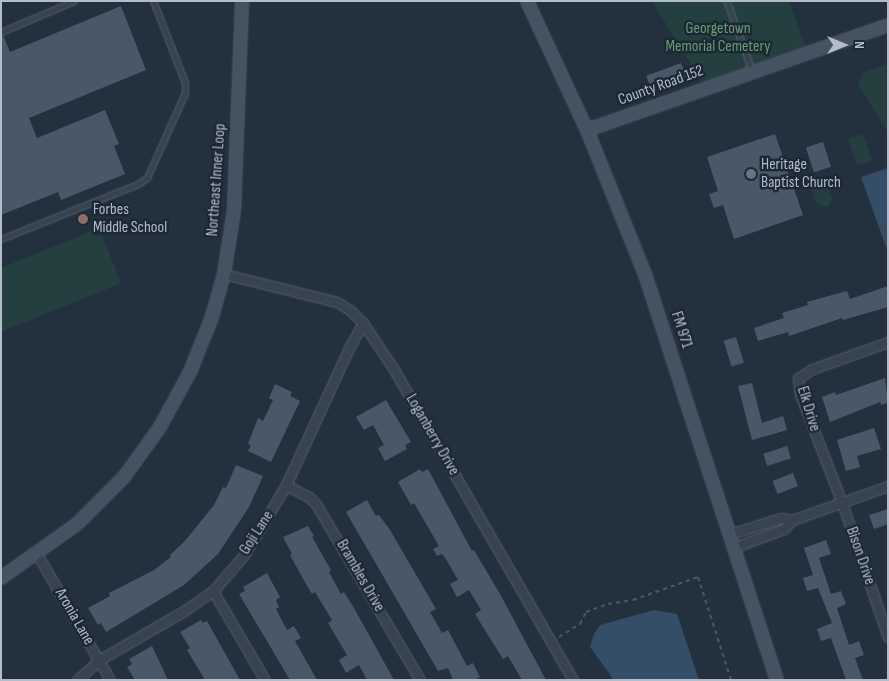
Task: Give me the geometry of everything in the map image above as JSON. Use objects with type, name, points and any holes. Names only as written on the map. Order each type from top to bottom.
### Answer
[{"type":"main road","name":"Northeast Inner Loop","points":[[1,578],[77,524],[124,477],[160,427],[190,372],[212,317],[224,274],[234,210],[242,1]]},
{"type":"main road","name":"FM 971","points":[[527,1],[588,130],[645,274],[777,680]]},
{"type":"main road","name":"County Road 152","points":[[588,130],[752,70],[888,25]]},
{"type":"street","name":"Loganberry Drive","points":[[224,274],[337,302],[350,310],[363,323],[392,368],[573,680]]},
{"type":"street","name":"Goji Lane","points":[[77,680],[99,660],[184,611],[213,590],[244,556],[286,485],[349,348],[363,323]]},
{"type":"street","name":"Elk Drive","points":[[842,503],[800,394],[798,378],[812,369],[888,342]]},
{"type":"street","name":"Brambles Drive","points":[[286,485],[309,497],[324,515],[420,680]]},
{"type":"street","points":[[730,534],[780,518],[792,520],[888,486]]},
{"type":"street","name":"Bison Drive","points":[[842,503],[888,637]]},
{"type":"street","points":[[734,547],[784,529],[792,520]]},
{"type":"street","name":"Aronia Lane","points":[[37,554],[110,680]]},
{"type":"street","points":[[213,590],[265,680]]},
{"type":"lane","points":[[1,32],[74,1]]},
{"type":"lane","points":[[1,239],[138,184],[147,178],[185,93],[185,83],[153,1]]},
{"type":"lane","points":[[727,1],[752,70]]},
{"type":"path","points":[[559,637],[580,624],[586,612],[608,604],[634,600],[698,577],[731,680]]},
{"type":"green space","name":"Georgetown Memorial Cemetery","points":[[652,1],[789,1],[805,46],[702,83]]},
{"type":"green space","points":[[888,64],[888,133],[858,84],[863,72]]},
{"type":"green space","points":[[863,134],[872,160],[857,166],[848,139]]},
{"type":"green space","points":[[827,185],[832,199],[829,206],[825,207],[815,202],[813,186]]},
{"type":"green space","points":[[99,228],[121,283],[1,332],[1,268]]},
{"type":"water","points":[[888,168],[888,246],[886,247],[861,177]]},
{"type":"water","points":[[654,610],[677,614],[699,680],[614,680],[590,647],[594,634],[600,625]]},
{"type":"building","points":[[121,6],[146,70],[29,118],[37,138],[105,110],[119,144],[114,146],[125,174],[61,200],[58,192],[1,215],[1,36],[3,35],[10,52]]},
{"type":"building","points":[[681,63],[686,77],[651,90],[646,76]]},
{"type":"building","name":"Heritage Baptist Church","points":[[775,134],[803,215],[734,239],[723,205],[714,208],[709,194],[718,191],[707,157]]},
{"type":"building","points":[[823,142],[831,167],[814,172],[806,148]]},
{"type":"building","points":[[888,286],[888,307],[843,320],[842,318],[789,336],[788,332],[758,341],[754,328],[784,318],[782,313],[808,305],[807,302],[847,291],[850,299]]},
{"type":"building","points":[[736,337],[744,363],[731,367],[724,341]]},
{"type":"building","points":[[885,378],[888,403],[881,405],[880,402],[830,422],[822,397],[835,392],[836,395]]},
{"type":"building","points":[[752,383],[762,423],[783,416],[787,430],[752,440],[738,386]]},
{"type":"building","points":[[275,384],[292,392],[290,396],[300,401],[271,462],[248,451],[251,445],[248,444],[258,418],[263,421],[273,400],[269,398]]},
{"type":"building","points":[[386,400],[411,442],[405,445],[407,449],[385,461],[378,448],[384,445],[373,425],[364,430],[356,417]]},
{"type":"building","points":[[874,428],[881,449],[857,456],[860,467],[846,471],[837,440]]},
{"type":"building","points":[[787,446],[791,458],[767,466],[763,454]]},
{"type":"building","points":[[236,465],[263,476],[249,507],[218,554],[184,585],[106,632],[101,623],[98,625],[88,608],[110,596],[109,593],[154,570],[171,557],[170,555],[184,542],[214,505],[223,487],[226,488]]},
{"type":"building","points":[[420,469],[422,472],[428,469],[472,551],[474,550],[500,594],[546,680],[522,680],[508,656],[503,659],[475,614],[481,610],[469,590],[457,597],[450,584],[458,580],[442,554],[437,556],[433,549],[439,546],[414,503],[411,505],[398,482]]},
{"type":"building","points":[[793,473],[798,486],[777,494],[772,481]]},
{"type":"building","points":[[367,500],[376,516],[379,515],[390,530],[436,609],[430,612],[442,633],[448,630],[467,666],[473,663],[480,677],[475,680],[453,680],[448,668],[438,671],[346,512]]},
{"type":"building","points":[[888,509],[888,524],[874,529],[869,515]]},
{"type":"building","points":[[308,526],[341,594],[344,592],[354,608],[394,680],[367,680],[359,665],[346,673],[339,660],[347,655],[328,623],[332,620],[315,592],[312,594],[306,584],[290,555],[292,554],[283,537]]},
{"type":"building","points":[[826,540],[831,554],[819,558],[831,594],[841,591],[846,604],[837,608],[849,645],[859,641],[864,655],[855,658],[863,680],[846,680],[831,638],[821,641],[817,629],[832,623],[818,588],[807,591],[803,578],[813,575],[804,548]]},
{"type":"building","points":[[267,573],[280,597],[276,600],[279,607],[276,609],[287,630],[294,626],[301,638],[295,641],[317,680],[290,680],[239,594],[245,591],[243,587]]},
{"type":"building","points":[[201,620],[203,623],[207,621],[240,680],[205,680],[187,650],[190,648],[180,632]]},
{"type":"building","points":[[152,646],[168,680],[135,680],[127,667],[132,664],[129,659]]},
{"type":"place","name":"Heritage Baptist Church","points":[[751,174]]},
{"type":"place","name":"Forbes Middle School","points":[[83,219]]}]
